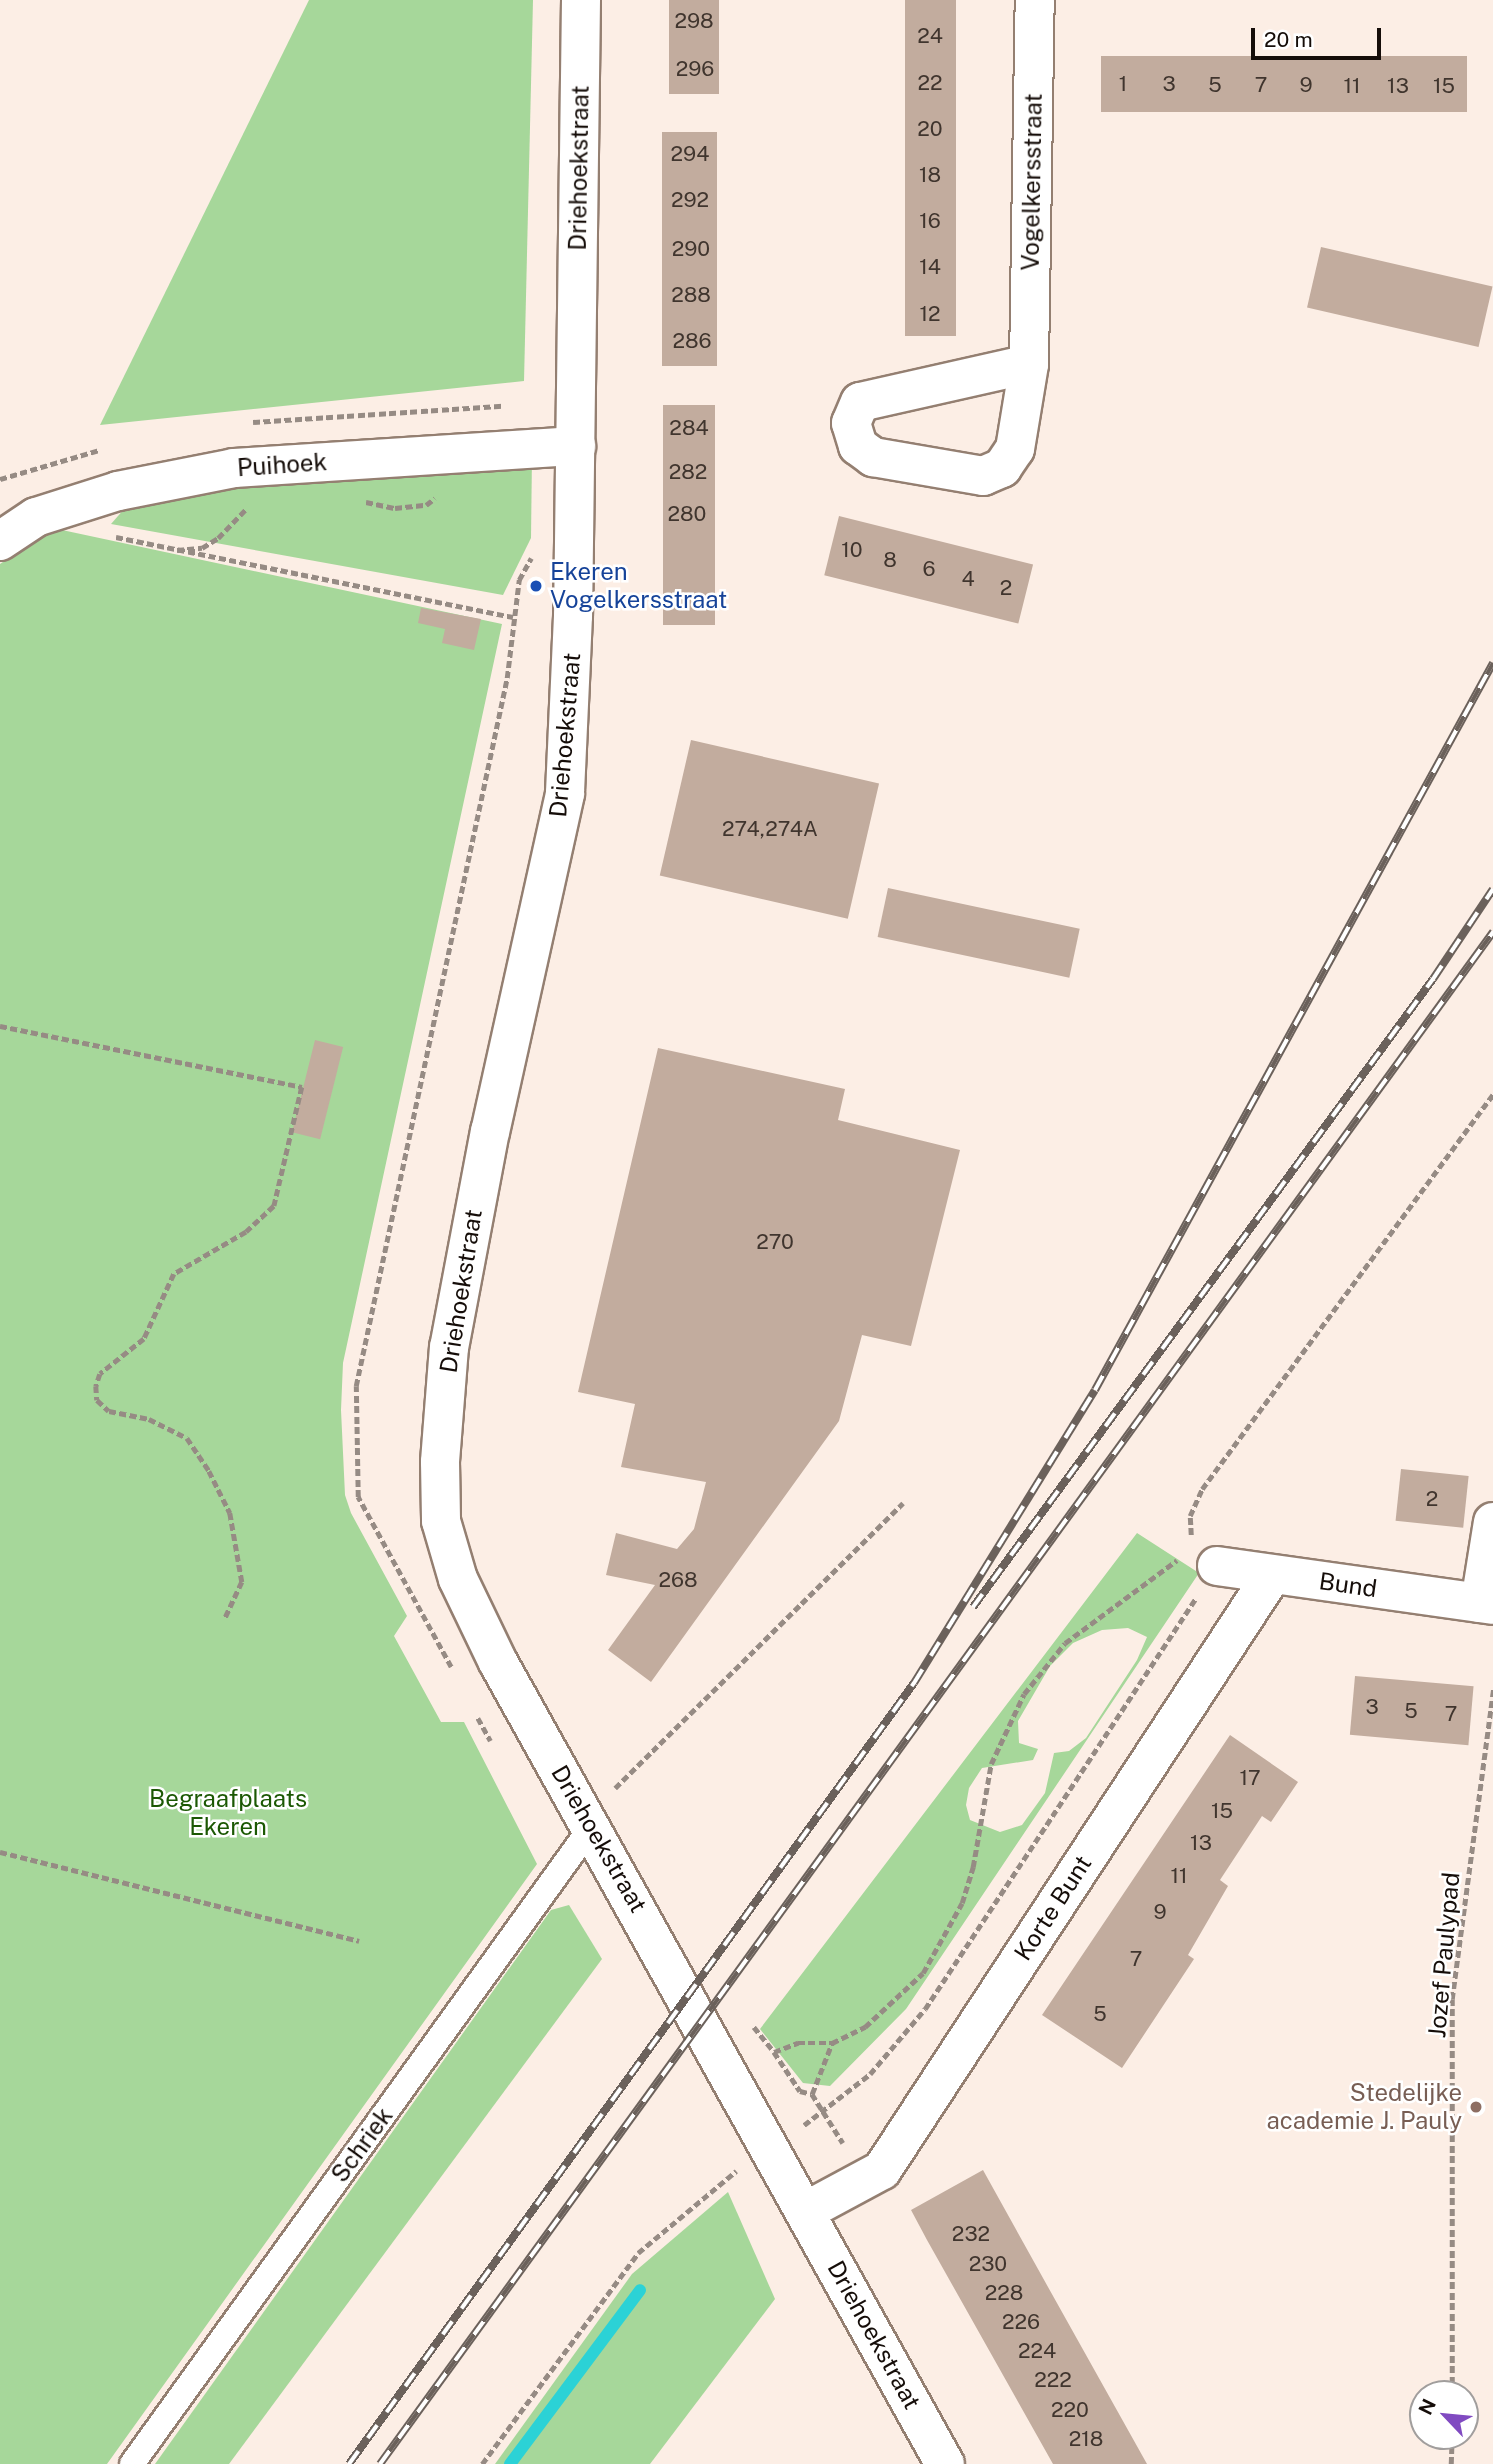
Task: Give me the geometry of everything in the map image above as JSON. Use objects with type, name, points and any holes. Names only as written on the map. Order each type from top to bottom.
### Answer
[{"type":"street","name":"Driehoekstraat","points":[[581,0],[576,446],[565,794],[477,1193],[449,1347],[440,1462],[441,1521],[458,1579],[498,1662],[771,2147],[945,2464]]},
{"type":"street","name":"Vogelkersstraat","points":[[1029,364],[1035,0]]},
{"type":"street","name":"Puihoek","points":[[0,541],[36,517],[83,502],[234,468],[576,446]]},
{"type":"street","name":"Bund","points":[[1206,1557],[1272,1574],[1487,1604],[1493,1522]]},
{"type":"street","name":"Korte Bunt","points":[[806,2211],[882,2169],[1272,1574]]},
{"type":"lane","name":"Schriek","points":[[132,2464],[592,1826]]},
{"type":"path","points":[[111,536],[513,617]]},
{"type":"path","points":[[0,1026],[302,1087],[274,1206],[246,1232],[174,1274],[144,1339],[100,1374],[96,1386],[97,1400],[109,1410],[149,1419],[187,1437],[209,1471],[230,1513],[242,1582],[225,1618]]},
{"type":"path","points":[[1206,1557],[1190,1516],[1202,1489],[1493,1095]]},
{"type":"path","points":[[592,1826],[618,1784],[903,1503]]},
{"type":"path","points":[[774,2052],[798,2043],[832,2043],[865,2026],[898,1999],[940,1948],[974,1867],[991,1765],[1042,1666],[1131,1590],[1206,1557]]},
{"type":"path","points":[[771,2147],[823,2112],[870,2074],[925,2009],[1206,1557]]},
{"type":"path","name":"Jozef Paulypad","points":[[1452,2380],[1452,1999],[1493,1690]]},
{"type":"path","points":[[0,1853],[359,1941]]},
{"type":"path","points":[[754,2027],[800,2091],[812,2094],[866,2178]]},
{"type":"path","points":[[812,2094],[832,2043]]},
{"type":"path","points":[[482,2464],[638,2253],[739,2168]]},
{"type":"green space","points":[[309,0],[533,0],[524,381],[100,425]]},
{"type":"green space","points":[[532,455],[531,538],[503,595],[111,524],[125,508],[149,495]]},
{"type":"green space","name":"Begraafplaats Ekeren","points":[[62,530],[502,624],[343,1363],[341,1410],[345,1495],[351,1513],[407,1616],[394,1636],[441,1722],[464,1722],[537,1864],[107,2464],[0,2464],[0,564],[47,532]]},
{"type":"green space","points":[[1137,1533],[1199,1573],[906,2009],[830,2086],[803,2083],[760,2029]],"holes":[[[1128,1628],[1147,1637],[1137,1660],[1086,1738],[1069,1751],[1054,1753],[1045,1793],[1022,1825],[1000,1832],[970,1820],[966,1805],[969,1788],[982,1768],[1033,1760],[1038,1749],[1019,1743],[1018,1721],[1050,1666],[1073,1643],[1102,1630]]]},
{"type":"green space","points":[[569,1905],[602,1959],[229,2464],[155,2464],[551,1910]]},
{"type":"green space","points":[[728,2192],[775,2299],[650,2464],[495,2464],[632,2274]]},
{"type":"building","points":[[669,0],[719,0],[719,94],[669,94]]},
{"type":"building","points":[[905,0],[956,0],[956,336],[905,336]]},
{"type":"building","points":[[1101,56],[1467,56],[1467,112],[1101,112]]},
{"type":"building","points":[[662,132],[717,132],[717,366],[662,366]]},
{"type":"building","points":[[1321,247],[1492,287],[1479,347],[1307,307]]},
{"type":"building","points":[[663,405],[715,405],[715,625],[663,625]]},
{"type":"building","points":[[839,516],[1033,564],[1018,624],[824,575]]},
{"type":"building","points":[[421,608],[481,619],[474,650],[442,643],[445,629],[418,623]]},
{"type":"building","points":[[691,740],[879,783],[848,919],[660,875]]},
{"type":"building","points":[[888,888],[1080,929],[1069,978],[878,937]]},
{"type":"building","points":[[315,1040],[343,1047],[320,1139],[292,1132]]},
{"type":"building","points":[[658,1048],[845,1089],[838,1120],[960,1150],[911,1346],[862,1335],[839,1421],[651,1682],[608,1650],[655,1585],[606,1575],[616,1533],[677,1549],[694,1529],[706,1482],[621,1467],[635,1404],[578,1392]]},
{"type":"building","points":[[1401,1469],[1469,1476],[1463,1528],[1396,1521]]},
{"type":"building","points":[[1355,1676],[1474,1686],[1468,1745],[1350,1735]]},
{"type":"building","points":[[1230,1735],[1298,1782],[1271,1822],[1262,1816],[1220,1880],[1228,1886],[1188,1955],[1194,1959],[1122,2068],[1042,2015]]},
{"type":"building","points":[[983,2170],[1147,2464],[1053,2464],[927,2240],[911,2210]]},
{"type":"waterway","points":[[510,2464],[640,2290]]},
{"type":"railway","points":[[349,2464],[914,1683],[1095,1390],[1493,663]]},
{"type":"railway","points":[[973,1607],[1433,979],[1493,889]]},
{"type":"railway","points":[[380,2464],[1493,932]]},
{"type":"place","name":"Ekeren Vogelkersstraat","points":[[536,586]]},
{"type":"place","name":"Stedelijke academie J. Pauly","points":[[1476,2107]]}]
